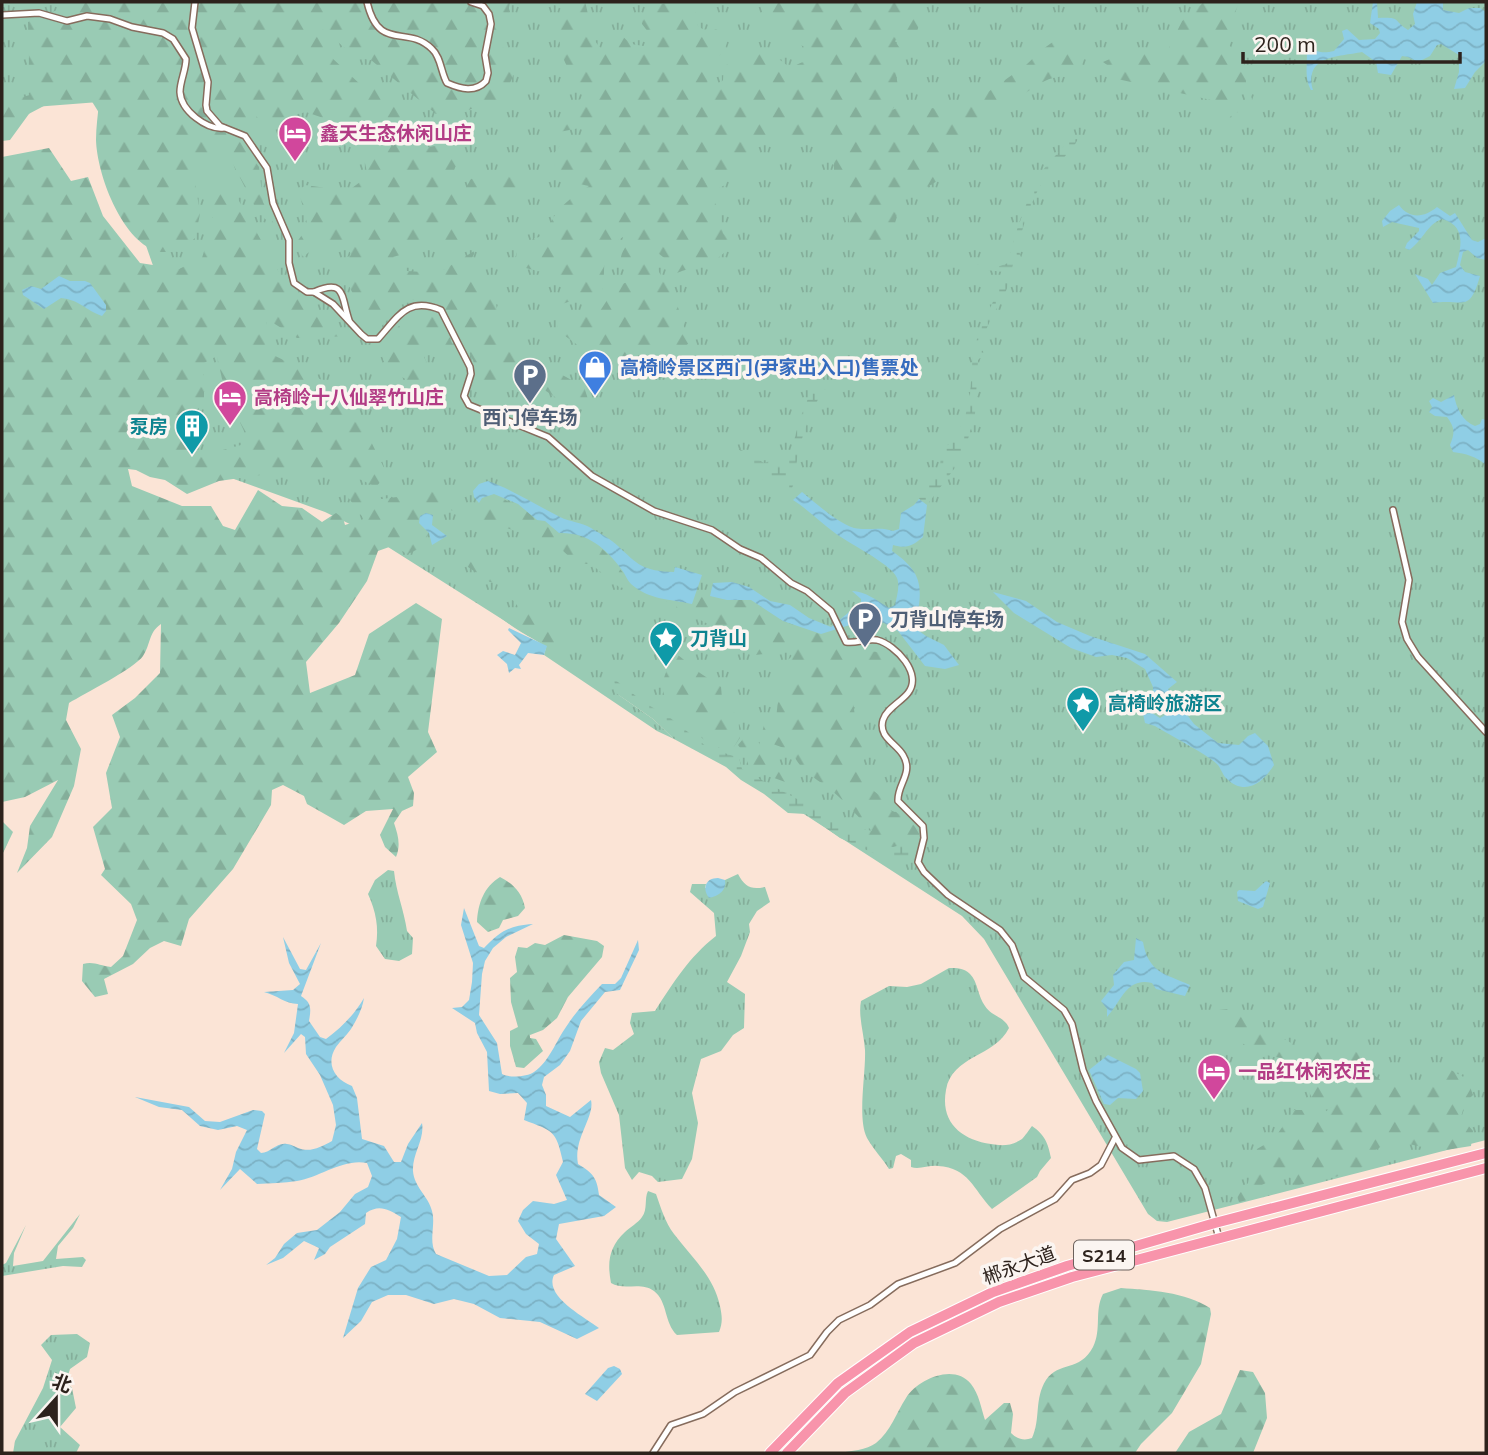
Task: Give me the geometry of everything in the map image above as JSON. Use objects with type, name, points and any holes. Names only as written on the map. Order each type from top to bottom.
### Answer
[{"type":"highway","name":"郴永大道","points":[[770,1453],[838,1383],[910,1332],[993,1292],[1067,1266],[1214,1223],[1486,1153]]},
{"type":"highway","name":"郴永大道","points":[[787,1453],[845,1393],[914,1343],[1011,1298],[1072,1277],[1486,1168]]},
{"type":"street","points":[[194,2],[192,28],[208,82],[207,111],[214,121],[224,128],[245,136],[267,168],[273,203],[289,240],[289,263],[294,283],[307,292],[330,286],[340,289],[350,323]]},
{"type":"street","points":[[367,2],[375,24],[383,32],[422,42],[433,50],[447,83],[461,89],[472,89],[481,87],[486,81],[486,44],[491,24],[489,14],[483,6],[471,2]]},
{"type":"street","points":[[2,15],[39,13],[67,21],[87,16],[110,19],[173,38],[186,59],[180,90],[184,103],[210,127],[224,128]]},
{"type":"street","points":[[314,292],[333,303],[361,334],[373,340],[378,339],[399,314],[410,307],[425,306],[441,310],[470,367],[471,374],[464,397],[469,405],[548,437],[592,476],[654,511],[712,530],[740,549],[761,558],[823,603],[831,611],[846,642],[874,639],[898,653],[912,674],[913,685],[884,717],[882,726],[885,736],[903,755],[907,765],[898,801],[925,832],[919,865],[948,895],[1000,930],[1012,945],[1024,977],[1064,1010],[1072,1024],[1083,1070],[1122,1148],[1134,1158],[1170,1155],[1186,1162],[1201,1178],[1219,1238]]},
{"type":"street","points":[[1392,510],[1409,580],[1402,622],[1407,639],[1418,657],[1486,732]]},
{"type":"street","points":[[653,1453],[671,1425],[702,1414],[735,1391],[810,1354],[839,1320],[870,1305],[898,1284],[955,1263],[1000,1229],[1055,1199],[1072,1180],[1101,1166],[1115,1138]]},
{"type":"green space","name":"高椅岭旅游区","points":[[2,2],[1486,2],[1486,1140],[1167,1222],[1157,1221],[1148,1214],[984,939],[962,916],[616,693],[653,719],[674,739],[657,731],[544,655],[546,647],[358,528],[325,512],[190,463],[191,375],[101,116],[91,100],[59,98],[2,128]]},
{"type":"green space","points":[[66,2],[510,2],[502,44],[513,76],[504,97],[463,112],[436,114],[371,60],[357,58],[321,28],[331,57],[362,86],[387,91],[424,123],[428,147],[456,143],[463,147],[463,155],[447,180],[451,191],[461,196],[471,179],[480,176],[492,185],[504,168],[513,164],[518,170],[521,178],[519,187],[504,207],[471,234],[452,244],[430,246],[393,257],[407,271],[438,273],[476,250],[465,272],[494,293],[503,342],[584,387],[588,399],[584,408],[570,407],[534,383],[507,384],[493,398],[476,399],[479,392],[476,366],[447,310],[425,299],[405,300],[379,329],[367,323],[338,263],[351,255],[346,242],[319,244],[303,257],[296,243],[308,227],[299,192],[305,185],[348,191],[368,176],[361,146],[329,120],[306,112],[270,121],[254,116],[242,143],[259,167],[263,202],[279,234],[256,209],[233,164],[220,156],[205,167],[195,181],[200,214],[195,238],[178,252],[158,252],[143,244],[122,220],[113,204],[97,154],[99,102],[34,107],[10,140],[2,141],[2,102],[30,95],[28,22],[62,8]]},
{"type":"green space","points":[[554,2],[585,2],[593,37],[607,53],[614,33],[620,34],[631,44],[650,47],[655,41],[642,24],[641,15],[664,4],[690,2],[696,13],[698,26],[704,30],[716,29],[727,34],[723,51],[710,63],[706,94],[713,93],[723,80],[724,68],[734,56],[749,47],[772,55],[791,69],[816,55],[770,21],[760,5],[764,2],[927,2],[913,43],[907,43],[899,37],[895,41],[905,56],[894,60],[900,100],[892,110],[907,104],[950,111],[978,99],[1061,36],[1068,35],[1077,43],[1081,58],[1080,75],[1045,81],[995,116],[966,130],[955,144],[938,180],[930,186],[898,191],[896,199],[900,209],[895,220],[892,245],[881,250],[864,245],[851,227],[846,203],[834,175],[834,160],[842,152],[819,134],[757,141],[749,150],[754,166],[744,179],[733,168],[725,185],[715,190],[706,176],[705,181],[720,213],[723,233],[730,241],[722,255],[709,263],[677,273],[658,253],[650,256],[677,304],[689,343],[681,350],[638,349],[616,367],[598,360],[557,330],[558,317],[600,311],[617,285],[629,282],[621,260],[627,245],[623,237],[608,251],[605,259],[604,283],[599,301],[568,302],[546,310],[546,303],[563,295],[577,295],[581,290],[561,277],[522,267],[516,258],[517,249],[535,238],[548,235],[557,212],[589,186],[570,182],[561,171],[555,152],[569,135],[586,137],[603,144],[585,127],[559,132],[553,125],[573,102],[584,98],[560,48],[565,11]]},
{"type":"green space","points":[[1204,2],[1239,2],[1229,30],[1228,44],[1240,56],[1246,68],[1246,83],[1252,99],[1251,104],[1248,104],[1243,92],[1236,89],[1230,91],[1229,100],[1238,112],[1220,123],[1213,124],[1216,110],[1211,100],[1113,78],[1110,75],[1110,67],[1103,62],[1130,50],[1158,55],[1168,50],[1182,21]]},
{"type":"green space","points":[[1341,136],[1346,138],[1347,146],[1336,150],[1328,139]]},
{"type":"green space","points":[[1078,139],[1046,176],[1032,204],[1019,250],[1021,257],[1033,263],[1020,260],[1014,262],[1007,289],[985,335],[983,352],[986,359],[978,360],[975,414],[963,457],[927,505],[919,499],[940,467],[941,455],[964,422],[970,395],[973,353],[979,332],[1004,278],[1004,272],[986,270],[977,264],[1000,266],[1008,263],[1015,235],[1036,178],[1069,140]]},
{"type":"green space","points":[[49,148],[71,181],[88,177],[103,216],[140,263],[179,269],[202,258],[213,221],[212,180],[225,176],[289,290],[351,336],[297,338],[267,319],[265,351],[310,373],[349,397],[387,474],[376,487],[343,471],[304,469],[219,481],[187,494],[165,480],[128,469],[132,486],[182,506],[211,506],[223,526],[235,530],[258,490],[282,506],[302,508],[322,522],[336,513],[343,518],[345,525],[364,519],[342,489],[347,483],[356,486],[374,500],[397,497],[410,504],[418,504],[418,493],[426,487],[470,509],[482,498],[494,494],[518,504],[559,533],[575,534],[588,539],[608,554],[645,593],[619,587],[591,564],[577,564],[560,548],[555,550],[553,559],[538,550],[528,535],[435,505],[435,509],[438,508],[441,512],[441,528],[436,529],[432,525],[434,519],[419,523],[429,533],[422,547],[408,554],[392,546],[378,551],[367,581],[339,623],[306,662],[310,693],[355,675],[369,634],[416,603],[442,619],[428,732],[437,752],[408,777],[414,793],[413,806],[402,811],[394,823],[399,844],[396,857],[385,847],[380,835],[393,809],[366,811],[344,825],[307,804],[304,796],[283,785],[272,790],[271,805],[233,869],[189,919],[181,946],[164,941],[150,948],[133,964],[104,979],[108,994],[95,997],[82,981],[83,964],[94,963],[111,967],[123,956],[137,920],[131,904],[101,875],[105,869],[93,827],[112,808],[106,773],[120,737],[112,715],[135,698],[160,673],[161,624],[154,631],[146,652],[138,661],[69,703],[66,720],[81,749],[74,786],[52,837],[17,873],[27,848],[30,826],[58,780],[25,797],[2,802],[2,157]],"holes":[[[217,356],[224,388],[244,431],[244,442],[197,457],[194,450],[197,439],[192,416],[204,401],[204,392],[209,389],[217,396],[220,393],[219,385],[211,387],[203,374],[204,363]]]},
{"type":"green space","points":[[418,313],[436,316],[455,348],[454,355],[437,354],[428,343],[420,349],[434,377],[432,390],[403,378],[387,365],[383,358],[383,348],[398,326]]},
{"type":"green space","points":[[815,365],[821,389],[836,392],[821,395],[815,411],[811,413],[800,447],[792,488],[752,476],[755,469],[738,448],[764,463],[770,461],[772,452],[786,460],[790,457],[799,421],[809,396],[810,379]]},
{"type":"green space","points":[[452,531],[491,565],[511,591],[543,613],[571,643],[567,649],[552,646],[527,635],[470,594],[487,596],[505,610],[523,613],[500,583],[490,582],[468,567],[443,557],[458,555],[462,549],[453,543],[442,543]]},
{"type":"green space","points":[[694,597],[751,600],[783,621],[825,636],[850,654],[879,652],[896,660],[907,675],[908,686],[897,692],[896,702],[878,705],[851,687],[856,724],[866,754],[860,770],[862,782],[883,798],[888,809],[906,817],[920,832],[915,845],[885,847],[856,834],[846,825],[872,831],[837,795],[803,769],[792,751],[773,744],[765,757],[781,771],[786,768],[789,771],[787,776],[796,786],[750,769],[738,745],[743,739],[757,753],[764,725],[776,719],[780,682],[793,671],[784,664],[792,656],[770,642],[765,654],[755,655],[744,641],[666,601],[692,604]]},
{"type":"green space","points":[[678,655],[721,687],[722,698],[738,717],[740,738],[731,751],[711,745],[693,731],[697,716],[678,716],[667,701],[663,691],[664,676]]},
{"type":"green space","points":[[614,679],[707,747],[739,758],[742,769],[846,825],[866,842],[893,847],[910,843],[914,848],[910,860],[893,862],[840,838],[806,814],[788,813],[726,767],[674,739],[653,719],[616,693]]},
{"type":"green space","points":[[2,821],[13,832],[2,855]]},
{"type":"green space","points":[[388,870],[394,871],[407,931],[413,938],[412,954],[399,961],[385,959],[376,946],[376,920],[368,894],[375,880]]},
{"type":"green space","points":[[738,874],[749,886],[765,887],[770,902],[757,911],[749,924],[750,932],[741,956],[727,982],[745,994],[744,1028],[733,1035],[721,1051],[701,1059],[692,1093],[698,1123],[692,1159],[682,1179],[658,1182],[652,1176],[639,1172],[632,1180],[625,1168],[619,1115],[599,1062],[605,1048],[613,1050],[634,1034],[630,1023],[632,1013],[655,1011],[690,962],[716,936],[714,913],[690,892],[692,884],[706,884],[705,888],[725,884],[725,880]]},
{"type":"green space","points":[[500,877],[516,889],[525,908],[518,916],[503,920],[499,928],[488,932],[477,922],[479,908],[486,891]]},
{"type":"green space","points":[[564,935],[597,941],[604,946],[602,957],[568,997],[557,1018],[543,1030],[530,1035],[530,1038],[536,1039],[543,1051],[524,1068],[516,1067],[510,1046],[510,1031],[518,1027],[511,1002],[510,978],[517,972],[515,957],[518,947],[527,948],[535,943],[545,945]]},
{"type":"green space","points":[[949,968],[963,969],[970,974],[985,1006],[1009,1028],[1003,1038],[965,1063],[950,1078],[945,1101],[950,1120],[962,1134],[980,1142],[999,1145],[1018,1141],[1032,1126],[1045,1140],[1051,1158],[1037,1177],[992,1209],[970,1181],[957,1171],[938,1166],[911,1167],[911,1160],[901,1154],[896,1156],[893,1168],[889,1169],[869,1142],[864,1130],[862,1108],[865,1050],[861,1001],[889,986],[907,987],[921,984]]},
{"type":"green space","points":[[1228,1009],[1308,1052],[1335,1045],[1357,1052],[1368,1070],[1384,1083],[1407,1089],[1438,1073],[1451,1070],[1467,1079],[1473,1095],[1465,1103],[1461,1117],[1473,1131],[1471,1146],[1440,1151],[1409,1144],[1395,1151],[1382,1146],[1364,1157],[1363,1167],[1343,1175],[1295,1186],[1288,1173],[1253,1189],[1256,1198],[1239,1202],[1237,1196],[1248,1183],[1257,1149],[1274,1139],[1294,1110],[1308,1110],[1317,1118],[1333,1106],[1330,1102],[1314,1100],[1308,1090],[1310,1060],[1264,1054],[1216,1029],[1213,1017],[1219,1010]]},
{"type":"green space","points":[[648,1191],[656,1194],[671,1229],[712,1285],[721,1313],[719,1332],[677,1335],[670,1325],[662,1301],[654,1291],[644,1287],[611,1283],[609,1262],[612,1249],[642,1217]]},
{"type":"green space","points":[[80,1214],[73,1228],[58,1246],[56,1259],[83,1257],[86,1260],[82,1267],[63,1266],[2,1276],[2,1265],[6,1263],[26,1225],[14,1253],[13,1266],[43,1261]]},
{"type":"green space","points":[[1121,1288],[1190,1298],[1210,1308],[1211,1314],[1201,1364],[1172,1413],[1135,1453],[840,1453],[863,1449],[876,1443],[912,1391],[927,1380],[946,1374],[964,1378],[971,1384],[985,1420],[1004,1403],[1010,1403],[1013,1414],[1011,1433],[1021,1439],[1032,1438],[1040,1394],[1046,1380],[1057,1370],[1088,1355],[1096,1340],[1100,1300],[1103,1294]]},
{"type":"green space","points":[[77,1334],[90,1343],[87,1357],[70,1369],[66,1382],[72,1388],[76,1408],[60,1427],[80,1445],[76,1453],[13,1453],[15,1441],[43,1388],[52,1360],[41,1345],[51,1335]]},
{"type":"green space","points":[[1240,1370],[1253,1372],[1265,1393],[1267,1418],[1253,1453],[1175,1453],[1189,1432],[1221,1414]]},
{"type":"water","points":[[1373,2],[1377,2],[1378,18],[1394,19],[1408,30],[1415,24],[1413,14],[1417,2],[1443,2],[1443,10],[1459,13],[1469,8],[1480,8],[1486,12],[1486,61],[1465,88],[1454,89],[1459,72],[1459,55],[1441,44],[1437,45],[1430,56],[1418,62],[1402,56],[1391,75],[1378,73],[1376,62],[1362,52],[1343,55],[1318,64],[1313,70],[1311,90],[1307,79],[1306,44],[1319,52],[1334,51],[1344,39],[1342,31],[1347,29],[1359,40],[1375,39],[1380,33],[1379,29],[1370,23]]},
{"type":"water","points":[[1399,205],[1412,215],[1422,215],[1437,207],[1450,216],[1455,213],[1472,240],[1478,242],[1486,238],[1486,260],[1477,258],[1468,250],[1463,252],[1460,265],[1465,272],[1480,276],[1468,300],[1433,303],[1415,274],[1428,279],[1432,285],[1440,273],[1456,267],[1460,245],[1459,232],[1450,222],[1442,219],[1428,229],[1409,250],[1405,248],[1407,243],[1419,228],[1392,222],[1383,227],[1382,221]]},
{"type":"water","points":[[59,276],[70,281],[90,283],[106,305],[102,316],[61,298],[44,309],[23,295],[22,290],[31,286],[41,289]]},
{"type":"water","points":[[1454,395],[1458,409],[1467,421],[1475,426],[1480,424],[1482,419],[1486,420],[1486,465],[1471,456],[1453,452],[1450,445],[1453,428],[1450,421],[1447,417],[1435,416],[1429,412],[1432,407],[1429,401],[1433,398],[1441,402]]},
{"type":"water","points":[[488,481],[560,517],[591,528],[612,541],[642,566],[674,572],[675,567],[702,575],[692,604],[660,598],[638,589],[595,543],[578,535],[559,533],[518,504],[494,494],[482,498],[479,503],[473,491],[479,484]]},
{"type":"water","points":[[802,492],[840,522],[859,529],[899,529],[901,513],[919,499],[927,505],[923,537],[909,546],[893,545],[892,551],[911,567],[919,583],[916,625],[919,631],[944,645],[959,665],[945,669],[925,666],[898,631],[884,623],[869,619],[821,634],[783,621],[751,600],[727,600],[710,596],[713,583],[732,582],[749,587],[770,601],[790,605],[809,618],[831,627],[861,602],[852,591],[867,595],[889,608],[895,605],[898,584],[893,572],[838,535],[793,500]]},
{"type":"water","points":[[426,513],[433,515],[432,525],[447,536],[432,545],[429,533],[419,523],[420,516]]},
{"type":"water","points":[[993,592],[1026,601],[1057,622],[1145,654],[1177,682],[1168,689],[1194,724],[1218,743],[1239,745],[1255,733],[1268,746],[1274,765],[1265,777],[1253,785],[1240,787],[1233,784],[1212,760],[1155,726],[1145,723],[1143,714],[1152,713],[1160,718],[1165,715],[1163,699],[1153,696],[1153,687],[1145,669],[1127,658],[1112,655],[1096,657],[1071,648],[1014,613]]},
{"type":"water","points":[[509,628],[547,646],[544,655],[528,653],[519,665],[521,669],[515,668],[509,673],[507,664],[497,655],[503,651],[515,655],[521,643]]},
{"type":"water","points":[[710,880],[725,880],[725,887],[719,894],[709,898],[706,885]]},
{"type":"water","points":[[1266,881],[1270,883],[1263,907],[1258,909],[1238,901],[1239,890],[1255,891]]},
{"type":"water","points":[[464,908],[479,946],[484,948],[506,930],[533,924],[506,937],[493,948],[485,961],[482,974],[479,1015],[497,1043],[502,1074],[509,1076],[527,1075],[539,1068],[570,1021],[602,984],[615,984],[621,978],[638,940],[639,950],[620,990],[605,992],[581,1021],[570,1051],[560,1065],[544,1077],[542,1085],[546,1106],[570,1117],[591,1100],[590,1114],[578,1145],[578,1164],[593,1176],[599,1195],[616,1207],[604,1216],[559,1224],[556,1239],[575,1266],[554,1275],[552,1283],[567,1305],[599,1328],[577,1339],[540,1322],[500,1318],[474,1304],[454,1299],[434,1304],[406,1295],[388,1295],[372,1302],[361,1321],[343,1338],[358,1288],[371,1267],[386,1260],[397,1239],[401,1217],[384,1209],[371,1210],[366,1213],[365,1224],[314,1260],[319,1248],[304,1241],[283,1258],[266,1265],[297,1233],[317,1230],[340,1212],[355,1194],[368,1187],[372,1176],[367,1163],[341,1165],[297,1181],[257,1184],[240,1169],[220,1190],[232,1169],[236,1152],[247,1130],[237,1126],[218,1130],[200,1126],[182,1110],[159,1107],[135,1097],[189,1107],[205,1121],[220,1122],[253,1110],[262,1111],[265,1114],[257,1149],[261,1153],[283,1144],[311,1150],[332,1141],[336,1125],[333,1105],[320,1075],[306,1054],[305,1037],[301,1034],[284,1053],[294,1033],[298,1004],[264,992],[293,990],[300,984],[289,963],[283,937],[300,969],[306,970],[321,943],[301,996],[309,1004],[309,1021],[320,1037],[326,1039],[337,1030],[364,998],[357,1018],[336,1047],[331,1059],[337,1076],[352,1086],[357,1098],[362,1139],[384,1146],[394,1162],[401,1162],[408,1144],[422,1123],[422,1135],[413,1171],[432,1211],[436,1254],[489,1276],[507,1275],[526,1257],[537,1254],[539,1244],[526,1234],[518,1221],[523,1210],[533,1201],[554,1204],[567,1200],[556,1175],[563,1162],[555,1137],[547,1129],[524,1120],[527,1103],[518,1093],[500,1094],[489,1091],[487,1052],[475,1023],[452,1008],[462,1007],[469,1000],[472,982],[473,963],[461,925]]},
{"type":"water","points":[[1136,938],[1143,942],[1153,966],[1190,985],[1185,996],[1156,989],[1152,983],[1137,983],[1126,991],[1107,1017],[1107,1009],[1101,1001],[1114,985],[1113,975],[1124,962],[1134,960]]},
{"type":"water","points":[[1108,1055],[1140,1073],[1143,1091],[1136,1099],[1118,1098],[1110,1105],[1104,1104],[1089,1070]]},
{"type":"water","points":[[614,1366],[620,1369],[622,1374],[597,1401],[585,1394],[608,1368]]},
{"type":"place","name":"鑫天生态休闲山庄","points":[[295,163]]},
{"type":"place","name":"高椅岭景区西门(尹家出入口)售票处","points":[[595,397]]},
{"type":"place","name":"西门停车场","points":[[530,405]]},
{"type":"place","name":"高椅岭十八仙翠竹山庄","points":[[230,427]]},
{"type":"place","name":"泵房","points":[[192,456]]},
{"type":"place","name":"刀背山停车场","points":[[865,649]]},
{"type":"place","name":"刀背山","points":[[666,668]]},
{"type":"place","name":"高椅岭旅游区","points":[[1083,733]]},
{"type":"place","name":"一品红休闲农庄","points":[[1214,1101]]}]
